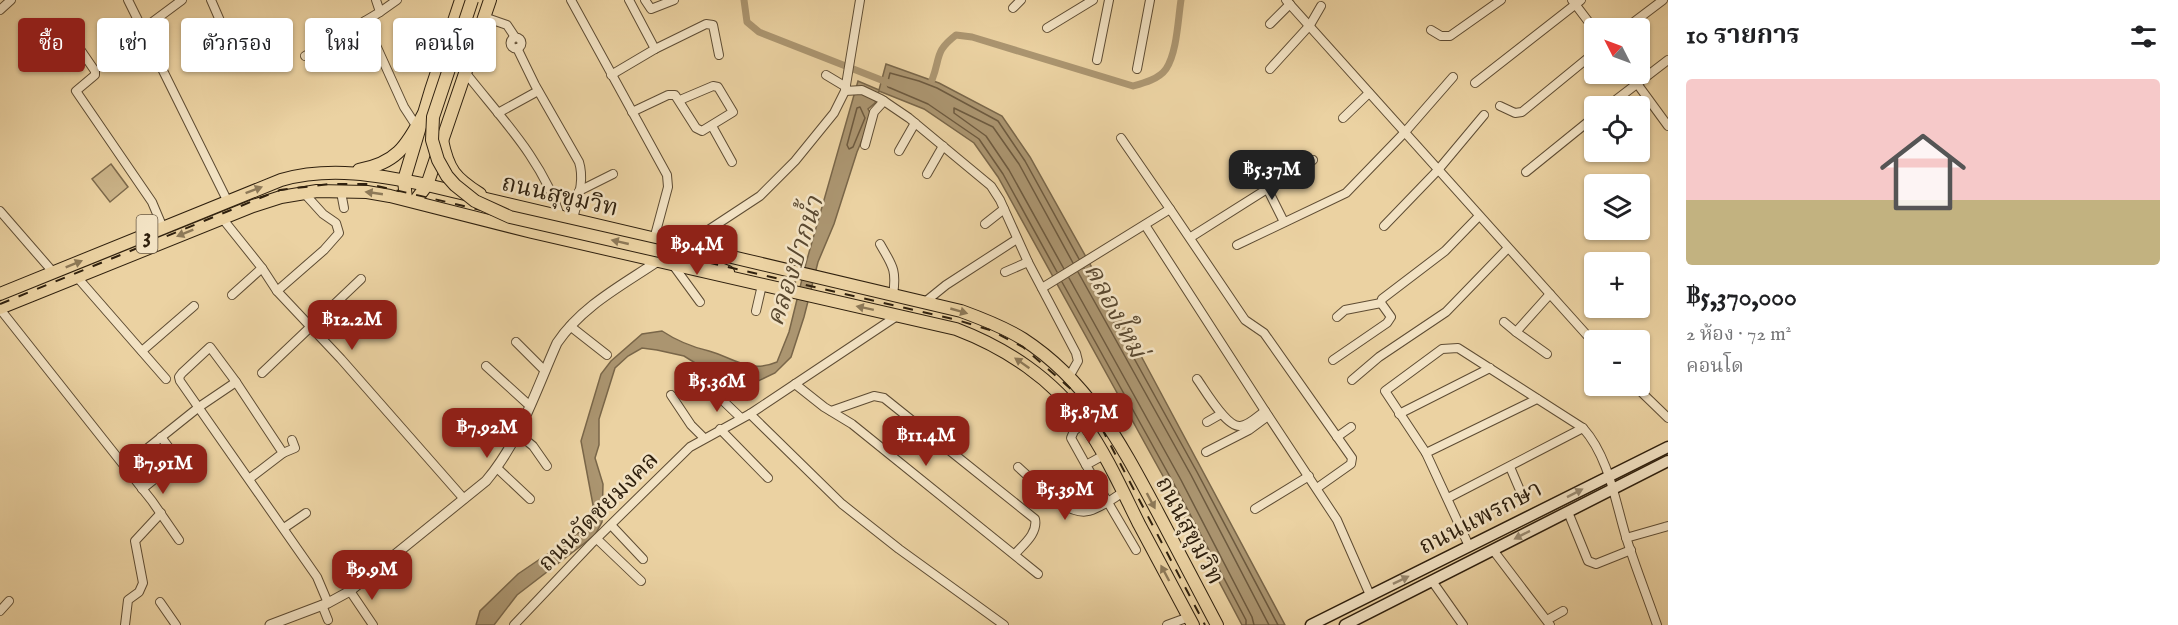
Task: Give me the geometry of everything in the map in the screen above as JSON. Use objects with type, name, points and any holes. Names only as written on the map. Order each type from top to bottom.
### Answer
[{"type":"main road","points":[[461,0],[420,121],[404,180],[410,200],[427,185],[465,72]]},
{"type":"main road","points":[[472,0],[433,117],[432,140],[438,160],[454,185],[475,201],[510,217],[678,255]]},
{"type":"main road","points":[[484,17],[490,0]]},
{"type":"main road","points":[[433,85],[435,95],[440,101],[449,102],[456,98]]},
{"type":"main road","points":[[346,172],[372,168],[393,158],[404,148],[420,121]]},
{"type":"main road","points":[[442,140],[447,163],[452,172],[459,180],[485,198]]},
{"type":"main road","points":[[341,192],[348,190],[352,185],[351,176],[346,172]]},
{"type":"main road","name":"ถนนสุขุมวิท","points":[[0,294],[227,200],[295,176],[346,172],[404,180],[654,239],[678,255],[715,266],[748,282],[956,329],[982,339],[1026,365],[1047,383],[1084,422],[1104,455],[1191,621]]},
{"type":"main road","name":"ถนนสุขุมวิท","points":[[0,309],[268,201],[304,193],[367,192],[410,200],[458,215],[658,261],[678,255],[779,268],[961,310],[1000,326],[1024,340],[1069,377],[1089,398],[1114,433],[1217,625]]},
{"type":"main road","points":[[458,215],[455,202],[464,194]]},
{"type":"main road","name":"ถนนแพรกษา","points":[[1311,625],[1668,447]]},
{"type":"main road","name":"ถนนแพรกษา","points":[[1345,625],[1668,461]]},
{"type":"street","points":[[0,10],[11,0]]},
{"type":"street","points":[[128,0],[137,18]]},
{"type":"street","points":[[158,18],[182,0]]},
{"type":"street","points":[[211,0],[219,18]]},
{"type":"street","points":[[376,0],[380,12]]},
{"type":"street","points":[[370,18],[397,0]]},
{"type":"street","points":[[571,0],[667,175],[668,181],[654,239]]},
{"type":"street","points":[[628,0],[656,49]]},
{"type":"street","points":[[645,0],[651,9],[674,0]]},
{"type":"street","points":[[700,302],[678,255],[760,196],[834,113],[847,88],[860,0]]},
{"type":"street","points":[[1013,8],[1021,0]]},
{"type":"street","points":[[1047,28],[1093,0]]},
{"type":"street","points":[[1097,60],[1109,0]]},
{"type":"street","points":[[1137,69],[1150,0]]},
{"type":"street","points":[[1431,30],[1441,36],[1450,36],[1501,0]]},
{"type":"street","points":[[1639,18],[1663,0]]},
{"type":"street","points":[[1270,24],[1288,2],[1584,332]]},
{"type":"street","points":[[1475,83],[1576,2],[1587,18]]},
{"type":"street","points":[[1270,69],[1310,25],[1321,6]]},
{"type":"street","points":[[484,17],[507,25],[515,37],[520,39],[522,43],[517,48],[538,91],[579,162],[582,172],[573,219]]},
{"type":"street","points":[[611,75],[700,26],[710,24],[715,30],[719,55]]},
{"type":"street","points":[[85,56],[95,71],[95,75],[76,91],[152,202],[163,228]]},
{"type":"street","points":[[381,56],[404,107],[420,121]]},
{"type":"street","points":[[1650,74],[1668,60]]},
{"type":"street","points":[[1500,106],[1515,113],[1522,112],[1584,61]]},
{"type":"street","points":[[164,72],[227,200]]},
{"type":"street","points":[[465,72],[542,174],[560,216]]},
{"type":"street","points":[[826,75],[847,88],[862,90],[882,100],[915,123],[991,186],[1078,357],[1069,377]]},
{"type":"street","points":[[1237,245],[1346,193],[1405,132],[1453,77]]},
{"type":"street","points":[[1621,96],[1637,84]]},
{"type":"street","points":[[1639,84],[1667,124]]},
{"type":"street","points":[[632,112],[668,95],[675,95],[699,130],[712,126],[733,112],[718,87],[713,86],[680,100]]},
{"type":"street","points":[[498,113],[538,91]]},
{"type":"street","points":[[1343,118],[1369,93]]},
{"type":"street","points":[[865,145],[874,112],[882,100]]},
{"type":"street","points":[[1384,226],[1438,170],[1484,115]]},
{"type":"street","points":[[899,151],[915,123]]},
{"type":"street","points":[[1526,172],[1584,125]]},
{"type":"street","points":[[712,126],[732,162]]},
{"type":"street","points":[[1122,138],[1245,320],[1264,333],[1352,460],[1351,464],[1317,488]]},
{"type":"street","points":[[927,174],[943,146]]},
{"type":"street","points":[[1191,237],[1313,160]]},
{"type":"street","points":[[579,191],[612,174]]},
{"type":"street","points":[[1267,188],[1284,222]]},
{"type":"street","points":[[341,192],[344,208]]},
{"type":"street","points":[[277,291],[324,250],[339,233],[336,223],[323,214],[304,193]]},
{"type":"street","points":[[985,224],[1004,209]]},
{"type":"street","points":[[1042,288],[1170,209]]},
{"type":"street","points":[[0,212],[53,272]]},
{"type":"street","points":[[1381,303],[1382,299],[1444,251],[1479,216]]},
{"type":"street","points":[[222,218],[262,268],[277,291],[311,325],[464,499]]},
{"type":"street","points":[[1145,225],[1337,520],[1370,596]]},
{"type":"street","points":[[925,302],[946,285],[1017,238]]},
{"type":"street","points":[[880,244],[894,269],[893,295]]},
{"type":"street","points":[[1352,380],[1379,357],[1446,312],[1508,248]]},
{"type":"street","points":[[270,625],[325,604],[350,591],[486,480],[497,468],[517,433],[557,343],[570,326],[597,301],[658,261]]},
{"type":"street","points":[[1005,272],[1028,262]]},
{"type":"street","points":[[232,295],[262,268]]},
{"type":"street","points":[[77,277],[166,379]]},
{"type":"street","points":[[262,372],[361,279]]},
{"type":"street","points":[[756,311],[768,286]]},
{"type":"street","points":[[1516,332],[1550,294]]},
{"type":"street","points":[[1337,317],[1345,310],[1381,303]]},
{"type":"street","points":[[1333,360],[1390,320],[1381,303]]},
{"type":"street","points":[[142,351],[194,306]]},
{"type":"street","points":[[0,309],[161,513],[179,540]]},
{"type":"street","name":"ถนนวัดชยมงคล","points":[[514,625],[683,454],[704,438],[750,414],[898,315]]},
{"type":"street","points":[[1504,322],[1547,354]]},
{"type":"street","points":[[570,326],[607,355]]},
{"type":"street","points":[[516,342],[545,371]]},
{"type":"street","points":[[284,453],[213,348],[207,348],[179,377],[180,381],[317,577],[328,620]]},
{"type":"street","points":[[1469,546],[1426,453],[1385,394],[1386,389],[1442,350],[1458,348],[1583,428],[1593,442],[1609,476],[1626,538],[1657,625]]},
{"type":"street","points":[[486,366],[530,406]]},
{"type":"street","points":[[1399,414],[1490,368]]},
{"type":"street","points":[[1197,378],[1221,414],[1230,422],[1240,426],[1266,414]]},
{"type":"street","points":[[124,466],[199,407],[236,382]]},
{"type":"street","points":[[795,384],[852,424],[1038,574]]},
{"type":"street","points":[[706,389],[716,394],[741,418]]},
{"type":"street","points":[[671,395],[691,425],[704,438]]},
{"type":"street","points":[[831,411],[874,396],[884,398],[1035,519],[1034,532],[1015,554]]},
{"type":"street","points":[[1645,396],[1668,418]]},
{"type":"street","points":[[1426,453],[1537,399]]},
{"type":"street","points":[[750,414],[842,504],[899,549],[1004,625]]},
{"type":"street","points":[[1207,422],[1221,414]]},
{"type":"street","points":[[1206,452],[1249,430],[1266,414]]},
{"type":"street","points":[[1084,422],[1074,431],[1071,438],[1136,550]]},
{"type":"street","points":[[1337,437],[1351,427]]},
{"type":"street","points":[[1448,498],[1583,428]]},
{"type":"street","points":[[720,429],[768,478]]},
{"type":"street","points":[[517,433],[533,446],[547,466]]},
{"type":"street","points":[[161,437],[178,460]]},
{"type":"street","points":[[249,479],[284,453],[295,448],[292,440]]},
{"type":"street","points":[[142,489],[191,450]]},
{"type":"street","points":[[1086,465],[1104,455]]},
{"type":"street","points":[[1510,466],[1519,488]]},
{"type":"street","points":[[1018,467],[1068,508],[1082,512],[1109,502],[1123,492]]},
{"type":"street","points":[[497,468],[530,500]]},
{"type":"street","points":[[1255,509],[1309,476]]},
{"type":"street","points":[[1568,512],[1588,561],[1596,564],[1631,550]]},
{"type":"street","points":[[125,625],[128,600],[140,592],[143,583],[135,541],[161,513]]},
{"type":"street","points":[[284,528],[306,513]]},
{"type":"street","points":[[611,525],[643,559]]},
{"type":"street","points":[[1626,538],[1668,526]]},
{"type":"street","points":[[597,539],[641,581]]},
{"type":"street","points":[[1493,550],[1548,623],[1563,610]]},
{"type":"street","points":[[1432,581],[1463,625]]},
{"type":"street","points":[[350,591],[373,625]]},
{"type":"street","points":[[0,611],[9,601]]},
{"type":"street","points":[[160,602],[176,625]]},
{"type":"street","points":[[1167,625],[1191,621]]},
{"type":"shaded area","points":[[111,164],[128,187],[110,202],[92,179]]},
{"type":"water","points":[[886,64],[939,83],[1002,116],[1030,157],[1132,339],[1285,625],[1242,625],[1169,487],[998,177],[974,143],[924,109],[879,91],[875,103],[868,109],[872,116],[857,152],[834,224],[818,262],[791,357],[775,373],[756,382],[705,369],[684,356],[657,350],[642,348],[628,356],[615,368],[599,419],[599,445],[595,458],[603,484],[602,522],[595,535],[517,595],[494,625],[476,625],[480,611],[518,574],[587,527],[593,505],[581,441],[601,374],[611,361],[642,334],[662,331],[697,348],[742,364],[758,366],[777,362],[789,332],[806,263],[858,81],[879,90]]},
{"type":"waterway","points":[[744,0],[747,22],[759,32],[889,83]]},
{"type":"waterway","points":[[932,80],[941,51],[956,35],[972,37],[1133,86],[1159,75],[1170,62],[1175,45],[1181,0]]},
{"type":"railway","points":[[0,304],[280,190],[329,184],[369,184],[957,320],[990,330],[1023,347],[1072,390],[1101,427],[1205,625]]},
{"type":"water label","name":"คลองปากน้ำ","points":[[794,261]]},
{"type":"water label","name":"คลองใหม่","points":[[1116,310]]}]
